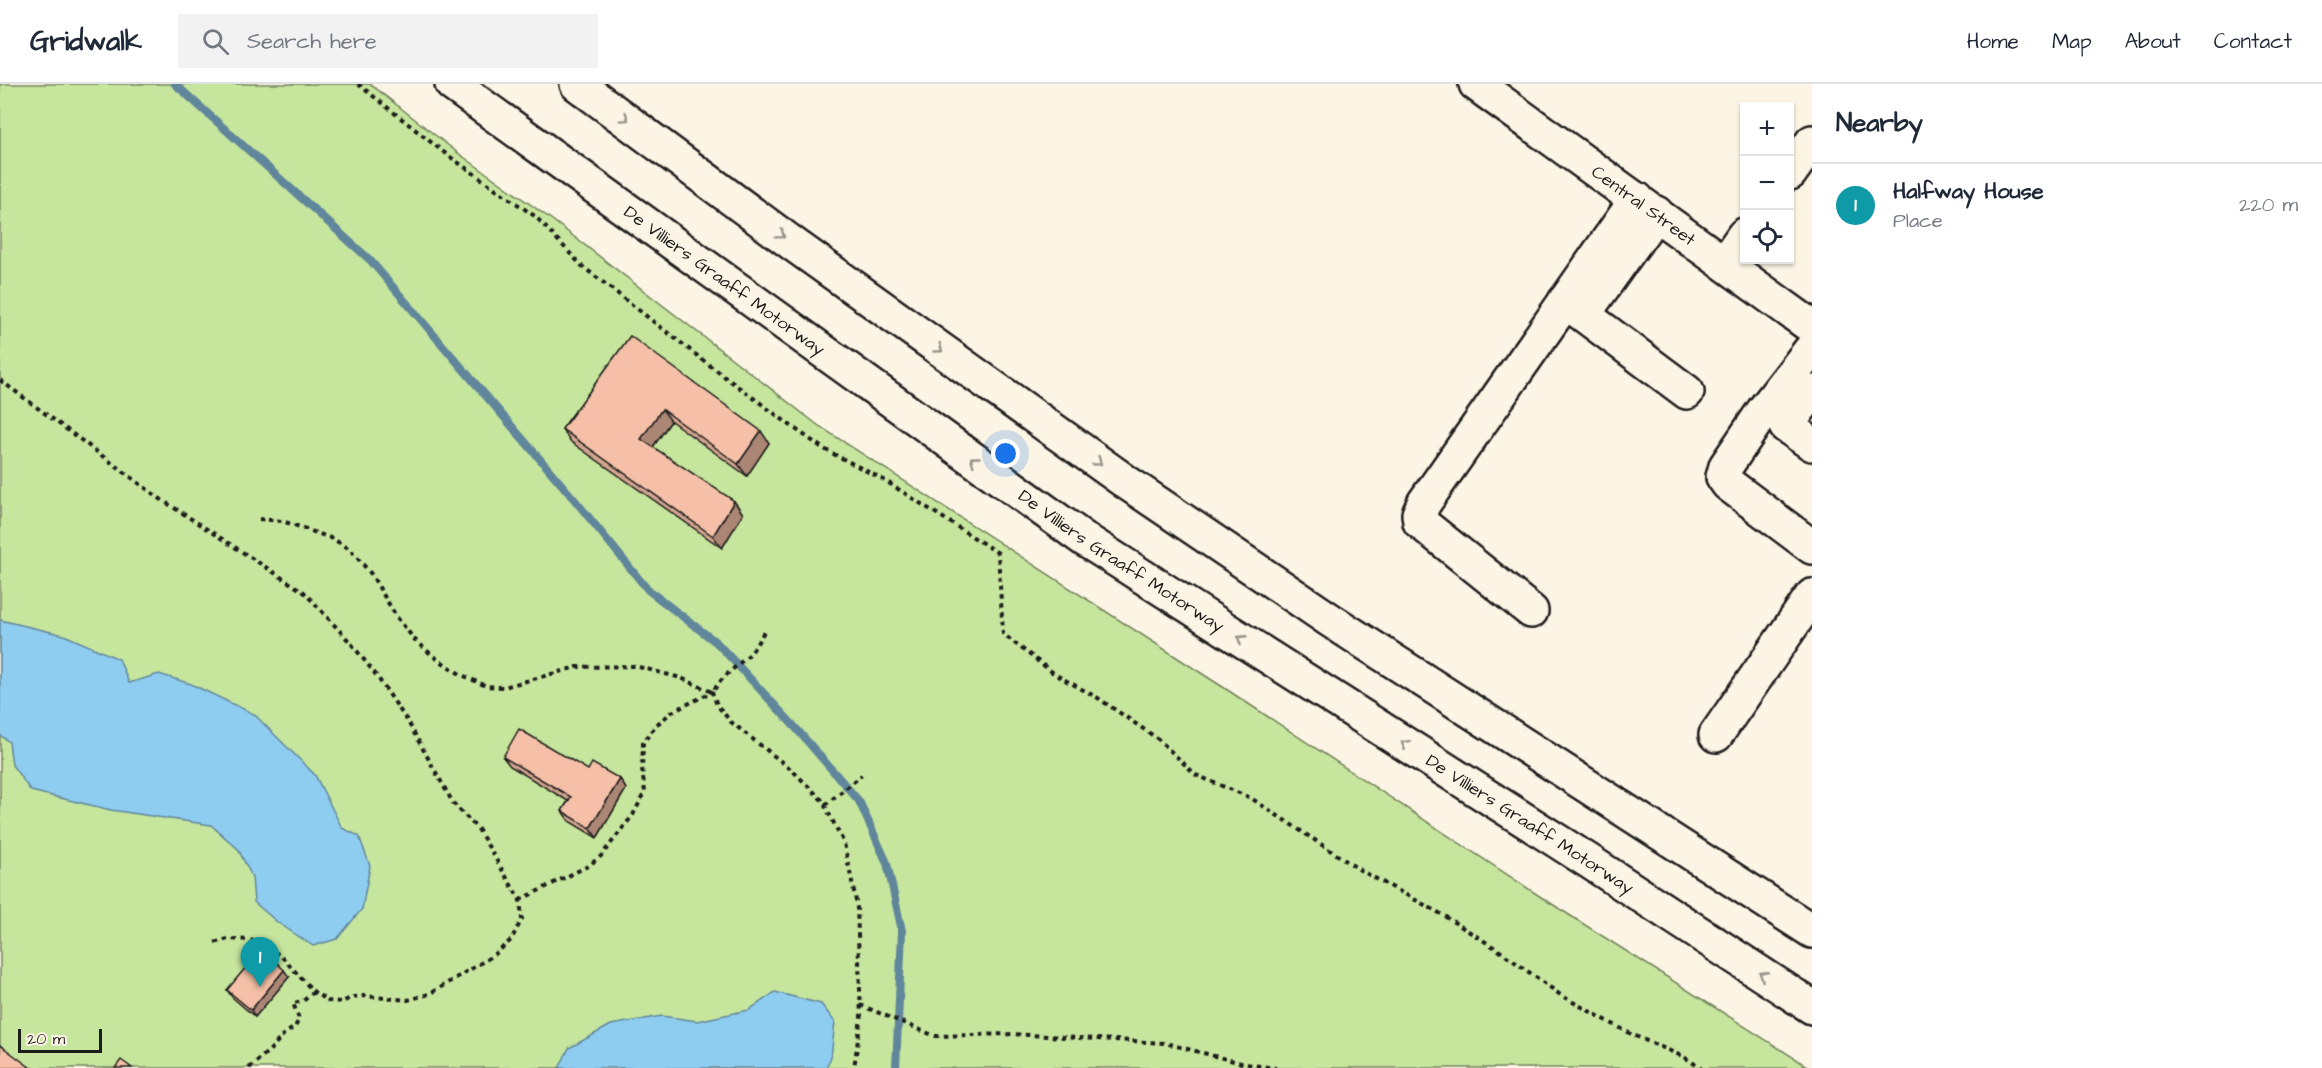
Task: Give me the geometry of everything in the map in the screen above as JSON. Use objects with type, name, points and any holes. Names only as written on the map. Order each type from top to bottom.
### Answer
[{"type":"main road","name":"De Villiers Graaff Motorway","points":[[452,84],[1084,539],[1587,860],[1812,1007]]},
{"type":"main road","points":[[577,84],[792,244],[1126,482],[1330,620],[1812,931]]},
{"type":"main road","name":"Central Street","points":[[1476,84],[1812,327]]},
{"type":"main road","points":[[1794,167],[1812,142]]},
{"type":"main road","points":[[1531,611],[1420,522],[1419,514],[1424,503],[1574,308],[1646,206]]},
{"type":"main road","points":[[1725,262],[1740,241]]},
{"type":"main road","points":[[1574,308],[1687,392]]},
{"type":"main road","points":[[1787,426],[1812,348]]},
{"type":"main road","points":[[1812,392],[1787,426],[1726,466],[1724,477],[1728,484],[1812,547]]},
{"type":"main road","points":[[1716,735],[1812,596]]},
{"type":"path","points":[[358,84],[446,154],[536,218],[590,272],[717,372],[824,449],[892,485],[998,553],[1003,634],[1056,675],[1098,698],[1158,739],[1196,775],[1251,798],[1360,870],[1436,911],[1497,949],[1562,996],[1633,1035],[1701,1068]]},
{"type":"path","points":[[0,380],[159,498],[304,592],[376,675],[402,712],[453,803],[478,829],[520,900],[522,919],[511,940],[494,955],[429,994],[408,1000],[372,996],[353,997],[342,1002],[328,1001],[314,992],[282,957],[263,944],[250,940],[228,939],[214,944]]},
{"type":"path","points":[[259,519],[282,521],[333,539],[350,549],[372,574],[396,616],[414,639],[433,656],[460,674],[486,686],[504,687],[577,667],[635,666],[681,678],[712,692],[717,705],[731,722],[792,770],[825,805],[844,843],[857,906],[861,1018],[854,1068]]},
{"type":"path","points":[[520,900],[588,866],[601,856],[633,815],[645,792],[643,743],[656,725],[672,712],[712,692],[723,678],[751,653],[765,630]]},
{"type":"path","points":[[825,805],[862,775]]},
{"type":"path","points":[[249,1068],[284,1034],[295,1027],[298,1019],[293,1003],[303,1001],[314,992]]},
{"type":"path","points":[[860,1005],[935,1036],[1012,1034],[1165,1043],[1245,1064],[1276,1068]]},
{"type":"green space","points":[[0,84],[370,84],[458,153],[551,219],[819,426],[1229,691],[1541,897],[1810,1068],[0,1068]]},
{"type":"water","points":[[0,620],[64,635],[119,659],[129,683],[159,674],[191,684],[254,714],[315,775],[342,828],[359,836],[370,866],[362,909],[337,939],[313,946],[277,922],[254,902],[252,877],[238,849],[211,825],[111,810],[31,791],[12,765],[9,742],[0,735]]},
{"type":"water","points":[[775,992],[821,1004],[835,1022],[831,1057],[826,1068],[559,1068],[569,1048],[611,1025],[662,1016],[697,1021],[749,1010]]},
{"type":"building","points":[[630,336],[761,431],[738,464],[662,409],[641,439],[734,501],[713,536],[562,429]]},
{"type":"building","points":[[519,729],[588,770],[592,763],[620,779],[590,828],[562,811],[571,797],[503,757]]},
{"type":"building","points":[[262,948],[284,970],[251,1010],[227,990]]},
{"type":"building","points":[[0,1045],[31,1068],[0,1068]]},
{"type":"building","points":[[121,1060],[132,1068],[115,1068]]},
{"type":"waterway","points":[[175,84],[370,260],[574,499],[648,590],[717,643],[859,801],[887,863],[902,931],[896,1068]]},
{"type":"place","name":"Halfway House","points":[[260,987]]}]
